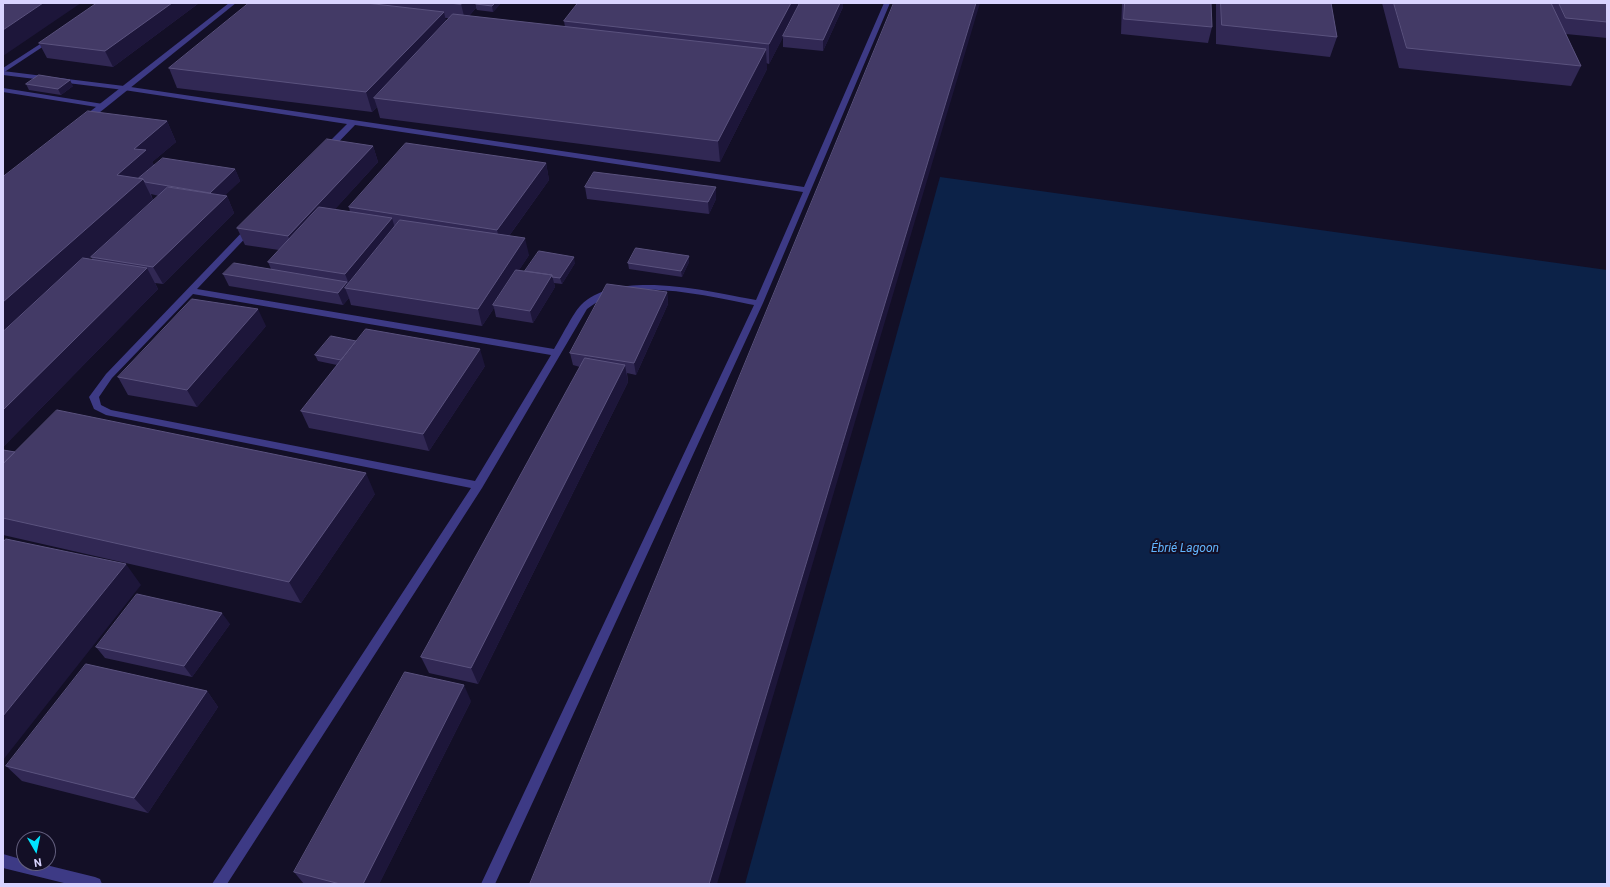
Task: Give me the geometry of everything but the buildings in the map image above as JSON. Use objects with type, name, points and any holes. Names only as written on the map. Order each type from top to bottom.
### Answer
[{"type":"street","points":[[80,124],[233,3]]},
{"type":"street","points":[[488,884],[759,303],[887,3]]},
{"type":"street","points":[[3,72],[60,33]]},
{"type":"street","points":[[3,72],[124,88],[807,190]]},
{"type":"street","points":[[3,90],[103,106]]},
{"type":"street","points":[[320,156],[353,122]]},
{"type":"street","points":[[256,223],[100,387],[94,396],[97,406],[109,413],[478,485]]},
{"type":"street","points":[[219,884],[478,485],[584,307],[602,295],[647,286],[759,303]]},
{"type":"street","points":[[191,291],[557,353]]},
{"type":"street","points":[[3,861],[95,884]]},
{"type":"water","name":"Ébrié Lagoon","points":[[940,177],[1607,270],[1607,884],[745,884]]}]
